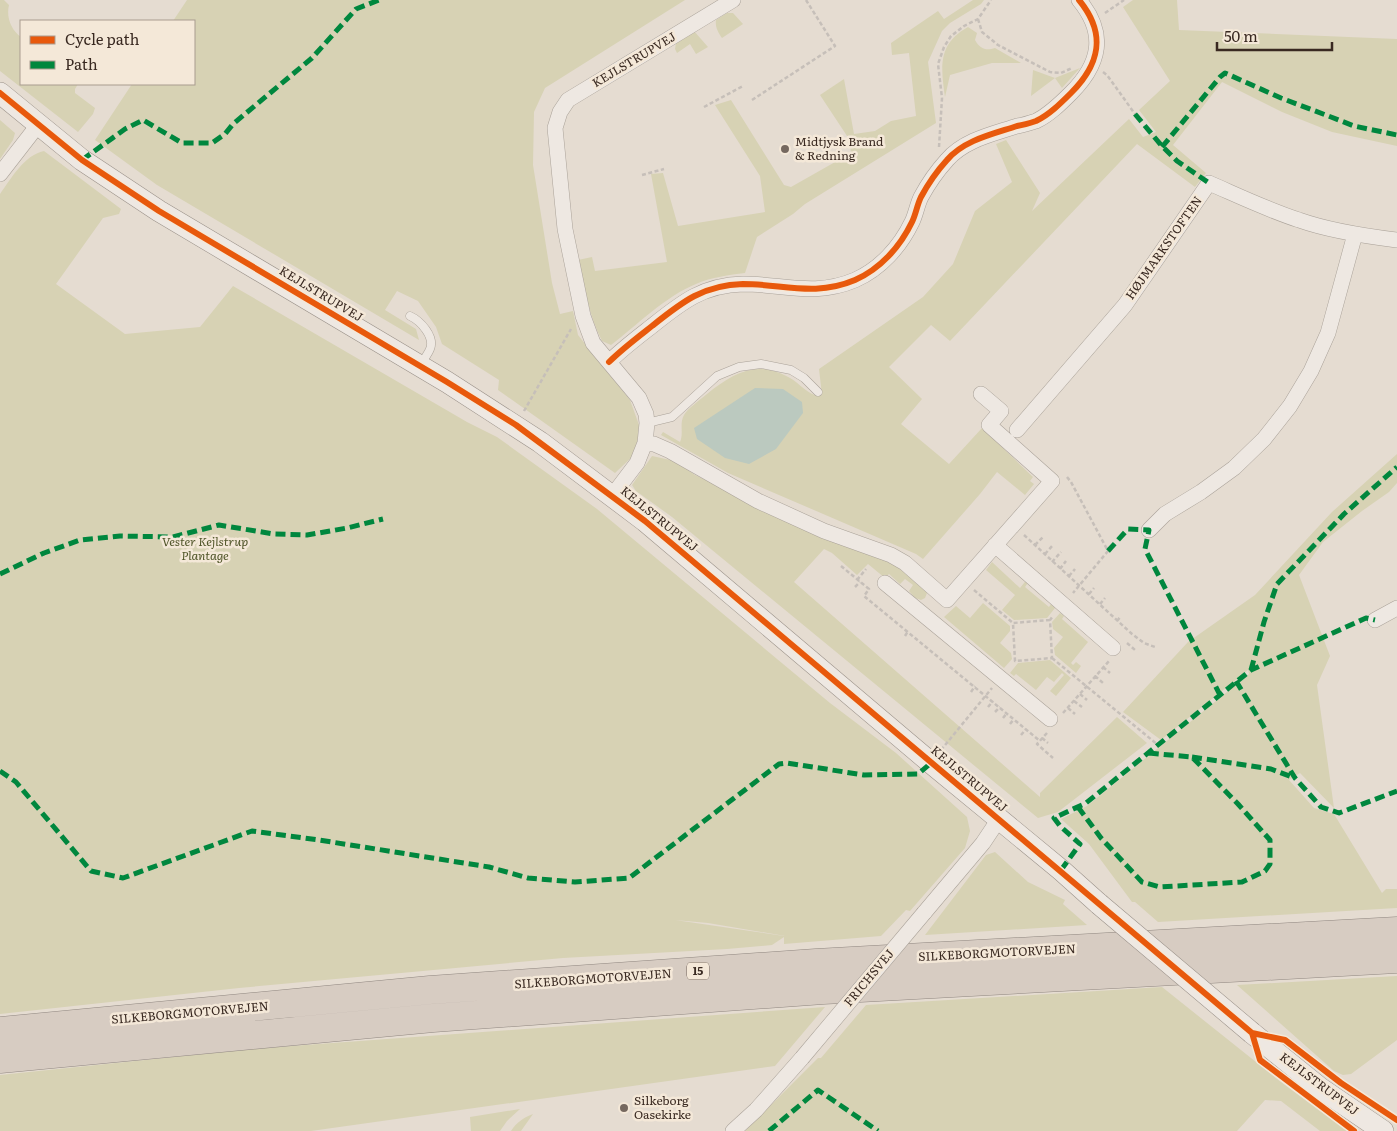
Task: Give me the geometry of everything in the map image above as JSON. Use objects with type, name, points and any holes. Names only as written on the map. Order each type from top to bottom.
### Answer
[{"type":"highway","name":"SILKEBORGMOTORVEJEN","points":[[0,1031],[430,990],[806,963],[1397,931]]},
{"type":"highway","name":"15","points":[[0,1059],[433,1018],[813,990],[1397,959]]},
{"type":"street","name":"KEJLSTRUPVEJ","points":[[612,496],[637,463],[646,443],[646,414],[639,398],[593,343],[583,316],[564,229],[555,128],[560,112],[568,100],[733,0]]},
{"type":"street","points":[[609,362],[680,303],[704,291],[723,286],[744,284],[814,290],[834,288],[856,280],[881,264],[899,245],[913,222],[921,198],[946,160],[973,140],[1036,121],[1061,103],[1084,80],[1092,66],[1097,48],[1093,21],[1088,10],[1079,0]]},
{"type":"street","name":"KEJLSTRUPVEJ","points":[[0,93],[82,160],[159,211],[420,365],[516,425],[646,521],[1252,1033],[1320,1088],[1382,1131]]},
{"type":"street","points":[[0,174],[38,125]]},
{"type":"street","name":"HØJMARKSTOFTEN","points":[[1017,430],[1125,305],[1209,183],[1260,206],[1300,221],[1355,234],[1397,240]]},
{"type":"street","points":[[1149,530],[1165,514],[1201,492],[1234,468],[1264,439],[1290,406],[1311,371],[1328,333],[1355,234]]},
{"type":"street","points":[[646,443],[654,444],[670,451],[758,501],[824,531],[891,555],[905,563],[947,600],[1052,480],[988,425],[1001,411],[981,394]]},
{"type":"street","points":[[995,545],[1116,650]]},
{"type":"street","points":[[885,584],[1053,723]]},
{"type":"street","points":[[925,616],[940,594]]},
{"type":"street","points":[[1375,620],[1397,608]]},
{"type":"street","name":"FRICHSVEJ","points":[[733,1131],[756,1110],[802,1058],[983,843],[999,819]]},
{"type":"lane","points":[[410,316],[423,326],[431,342],[430,349],[420,365]]},
{"type":"lane","points":[[647,423],[672,417],[717,376],[739,367],[762,364],[791,370],[804,378],[818,392]]},
{"type":"path","points":[[752,100],[835,46],[806,0]]},
{"type":"path","points":[[946,160],[938,152],[942,98],[938,64],[944,47],[951,36],[964,26],[978,19],[991,0]]},
{"type":"path","points":[[1093,21],[1124,0]]},
{"type":"path","points":[[978,19],[982,32],[998,45],[1050,72],[1061,73],[1081,62],[1107,75],[1134,114]]},
{"type":"path","points":[[704,107],[743,86]]},
{"type":"path","points":[[642,175],[664,169]]},
{"type":"path","points":[[516,425],[576,320],[583,316]]},
{"type":"path","points":[[1052,658],[1050,620],[1108,551],[1071,482],[1064,476]]},
{"type":"path","points":[[1012,525],[1117,621],[1144,643],[1155,648]]},
{"type":"path","points":[[1035,545],[1043,537]]},
{"type":"path","points":[[1045,554],[1053,545]]},
{"type":"path","points":[[1052,562],[1061,552]]},
{"type":"path","points":[[1060,570],[1066,561]]},
{"type":"path","points":[[840,566],[869,589],[864,596],[1026,729],[1048,743]]},
{"type":"path","points":[[856,587],[866,569]]},
{"type":"path","points":[[1069,576],[1075,569]]},
{"type":"path","points":[[963,581],[1013,623],[1050,620]]},
{"type":"path","points":[[1089,594],[1094,588]]},
{"type":"path","points":[[1100,604],[1105,598]]},
{"type":"path","points":[[1110,613],[1113,609]]},
{"type":"path","points":[[1117,621],[1121,616]]},
{"type":"path","points":[[1013,623],[1015,661]]},
{"type":"path","points":[[905,636],[908,632]]},
{"type":"path","points":[[1053,758],[1037,744],[1053,723],[1103,668],[1116,650],[1126,642],[1135,650]]},
{"type":"path","points":[[931,762],[1015,661],[1052,658],[1158,745]]},
{"type":"path","points":[[1103,668],[1110,673]]},
{"type":"path","points":[[1095,676],[1102,683]]},
{"type":"path","points":[[971,692],[975,686]]},
{"type":"path","points":[[1080,694],[1088,700]]},
{"type":"path","points":[[988,707],[993,701]]},
{"type":"path","points":[[1074,701],[1082,707]]},
{"type":"path","points":[[995,712],[1000,707]]},
{"type":"path","points":[[1068,708],[1075,714]]},
{"type":"path","points":[[1003,718],[1007,713]]},
{"type":"path","points":[[1010,724],[1014,719]]},
{"type":"path","points":[[1020,735],[1026,729]]},
{"type":"green space","points":[[0,0],[4,0],[9,5],[10,23],[14,31],[20,36],[20,85],[77,85],[75,93],[95,108],[93,114],[78,132],[0,71]]},
{"type":"green space","points":[[187,0],[685,0],[545,88],[534,112],[533,165],[552,283],[560,314],[573,311],[578,335],[630,400],[639,425],[638,440],[632,457],[615,473],[498,390],[499,380],[442,344],[436,327],[418,301],[397,291],[385,310],[416,329],[419,340],[157,185],[95,140],[131,85],[195,85],[195,20],[174,20]]},
{"type":"green space","points":[[973,0],[984,0],[981,4],[950,23],[942,31],[928,62],[936,123],[805,204],[757,237],[745,273],[708,280],[685,289],[663,303],[611,345],[602,341],[590,311],[578,260],[592,257],[595,271],[667,262],[651,174],[663,173],[678,226],[765,212],[760,176],[715,105],[731,100],[784,185],[791,187],[851,153],[849,139],[820,95],[844,79],[854,134],[875,131],[891,121],[916,116],[909,53],[892,55],[891,43],[938,11],[944,19]]},
{"type":"green space","points":[[1133,0],[1177,0],[1179,30],[1397,39],[1397,146],[1332,132],[1282,112],[1222,82],[1173,145],[1206,173],[1195,187],[1137,144],[950,341],[931,325],[889,367],[922,399],[901,424],[949,464],[982,428],[1033,477],[1030,481],[1034,484],[1025,495],[997,472],[923,559],[916,554],[728,473],[661,435],[663,432],[680,442],[683,418],[689,409],[726,380],[746,371],[756,369],[778,372],[790,378],[810,393],[822,395],[819,369],[923,297],[953,264],[975,211],[1012,182],[996,144],[1006,140],[1040,193],[1032,211],[1129,119],[1143,137],[1156,132],[1139,110],[1170,81],[1123,7]]},
{"type":"green space","points":[[727,13],[733,13],[743,24],[722,38],[717,29],[716,20]]},
{"type":"green space","points":[[968,27],[977,33],[975,40],[981,47],[986,49],[995,48],[1021,63],[992,63],[950,75],[945,97],[943,58],[951,41]]},
{"type":"green space","points":[[694,31],[708,47],[696,54],[690,44],[677,53],[675,49],[676,43]]},
{"type":"green space","points":[[1080,68],[1062,88],[1055,78]]},
{"type":"green space","points":[[1033,70],[1055,78],[1031,96]]},
{"type":"green space","points":[[0,120],[15,133],[13,140],[0,159]]},
{"type":"green space","name":"Vester Kejlstrup Plantage","points":[[44,151],[121,209],[119,214],[103,218],[56,284],[125,334],[200,327],[233,286],[467,422],[497,437],[597,509],[830,703],[896,753],[967,817],[970,831],[965,848],[910,911],[906,910],[881,936],[784,944],[784,937],[772,945],[563,958],[239,988],[0,1014],[0,194],[24,162],[37,153]],"holes":[[[675,920],[708,923],[785,936]]]},
{"type":"green space","points":[[1397,454],[1397,483],[1389,492],[1323,542],[1299,575],[1330,656],[1317,685],[1334,808],[1300,773],[1289,780],[1314,808],[1334,814],[1382,893],[1386,889],[1397,889],[1397,908],[1158,922],[1135,902],[1132,902],[1089,844],[1061,819],[1087,806],[1249,674],[1248,670],[1161,740],[1123,712],[1188,642],[1255,595],[1332,512]]},
{"type":"green space","points":[[652,456],[675,461],[695,475],[859,549],[897,563],[923,586],[927,593],[925,598],[921,600],[915,598],[909,591],[913,585],[905,579],[900,584],[889,574],[885,578],[868,564],[857,575],[832,553],[824,549],[794,582],[1040,797],[1040,793],[1117,717],[1147,743],[1058,812],[1038,818],[672,517],[636,491],[632,485]]},
{"type":"green space","points":[[992,562],[1020,588],[1028,578],[1030,580],[1025,587],[1049,607],[1051,604],[1055,608],[1047,618],[1014,620],[1002,610],[1015,595],[986,570]]},
{"type":"green space","points":[[983,603],[1010,626],[1010,631],[1000,643],[1011,653],[1012,659],[1004,668],[944,617],[956,606],[970,618]]},
{"type":"green space","points":[[1060,613],[1064,616],[1062,619],[1088,642],[1071,663],[1073,665],[1076,662],[1081,666],[1076,673],[1055,655],[1054,648],[1063,637],[1053,629],[1052,622]]},
{"type":"green space","points":[[1050,660],[1071,678],[1056,696],[1050,691],[1064,675],[1062,673],[1054,682],[1047,677],[1036,690],[1016,674],[1014,676],[1010,673],[1018,663]]},
{"type":"green space","points":[[995,852],[1028,882],[1065,900],[1063,904],[1087,925],[925,935],[986,855]]},
{"type":"green space","points":[[1397,976],[1397,1040],[1351,1074],[1343,1075],[1334,1071],[1237,985]]},
{"type":"green space","points":[[1162,987],[1281,1082],[1347,1131],[1320,1131],[1281,1101],[1265,1100],[1237,1131],[745,1131],[818,1058],[821,1058],[866,1005]]},
{"type":"green space","points":[[825,1007],[775,1066],[311,1131],[0,1131],[0,1075],[251,1049]]},
{"type":"green space","points":[[520,1109],[507,1121],[500,1131],[471,1131],[470,1117]]},
{"type":"green space","points":[[533,1114],[521,1131],[511,1131],[520,1121]]},
{"type":"shaded area","points":[[755,388],[783,389],[802,402],[803,413],[776,449],[749,464],[725,458],[697,439],[694,428]]},
{"type":"marked path","points":[[82,160],[125,129],[143,120],[182,143],[212,143],[225,134],[233,124],[312,58],[356,9],[379,0]]},
{"type":"marked path","points":[[1162,147],[1225,73],[1281,98],[1354,126],[1397,135]]},
{"type":"marked path","points":[[1135,114],[1177,161],[1209,183]]},
{"type":"marked path","points":[[1251,670],[1277,584],[1344,514],[1397,467]]},
{"type":"marked path","points":[[0,574],[44,553],[80,540],[120,536],[173,537],[219,525],[274,534],[307,535],[383,519]]},
{"type":"marked path","points":[[1108,551],[1128,529],[1149,530],[1145,549],[1220,695]]},
{"type":"marked path","points":[[1061,870],[1080,844],[1054,818],[1086,803],[1251,670],[1366,618],[1375,620]]},
{"type":"marked path","points":[[1236,681],[1295,778],[1321,807],[1339,813],[1397,791]]},
{"type":"marked path","points":[[1078,807],[1101,838],[1142,882],[1160,887],[1242,882],[1265,871],[1270,864],[1270,840],[1192,757],[1148,753]]},
{"type":"marked path","points":[[1192,757],[1271,769],[1295,778]]},
{"type":"marked path","points":[[0,771],[16,782],[91,871],[123,878],[252,831],[489,867],[528,878],[575,882],[629,878],[779,764],[787,763],[864,775],[918,774],[931,763]]},
{"type":"marked path","points":[[769,1131],[818,1090],[878,1131]]},
{"type":"cycle path","points":[[609,362],[673,309],[705,291],[729,285],[743,284],[813,289],[826,288],[855,280],[873,270],[902,240],[927,187],[954,153],[979,138],[1034,122],[1059,105],[1081,82],[1094,60],[1096,37],[1094,25],[1079,0]]},
{"type":"cycle path","points":[[0,93],[82,160],[159,211],[516,425],[645,521],[1252,1033],[1285,1040],[1341,1083],[1397,1120]]},
{"type":"cycle path","points":[[1252,1033],[1260,1060],[1354,1131]]},
{"type":"place","name":"Midtjysk Brand & Redning","points":[[785,149]]},
{"type":"place","name":"Silkeborg Oasekirke","points":[[624,1108]]}]
